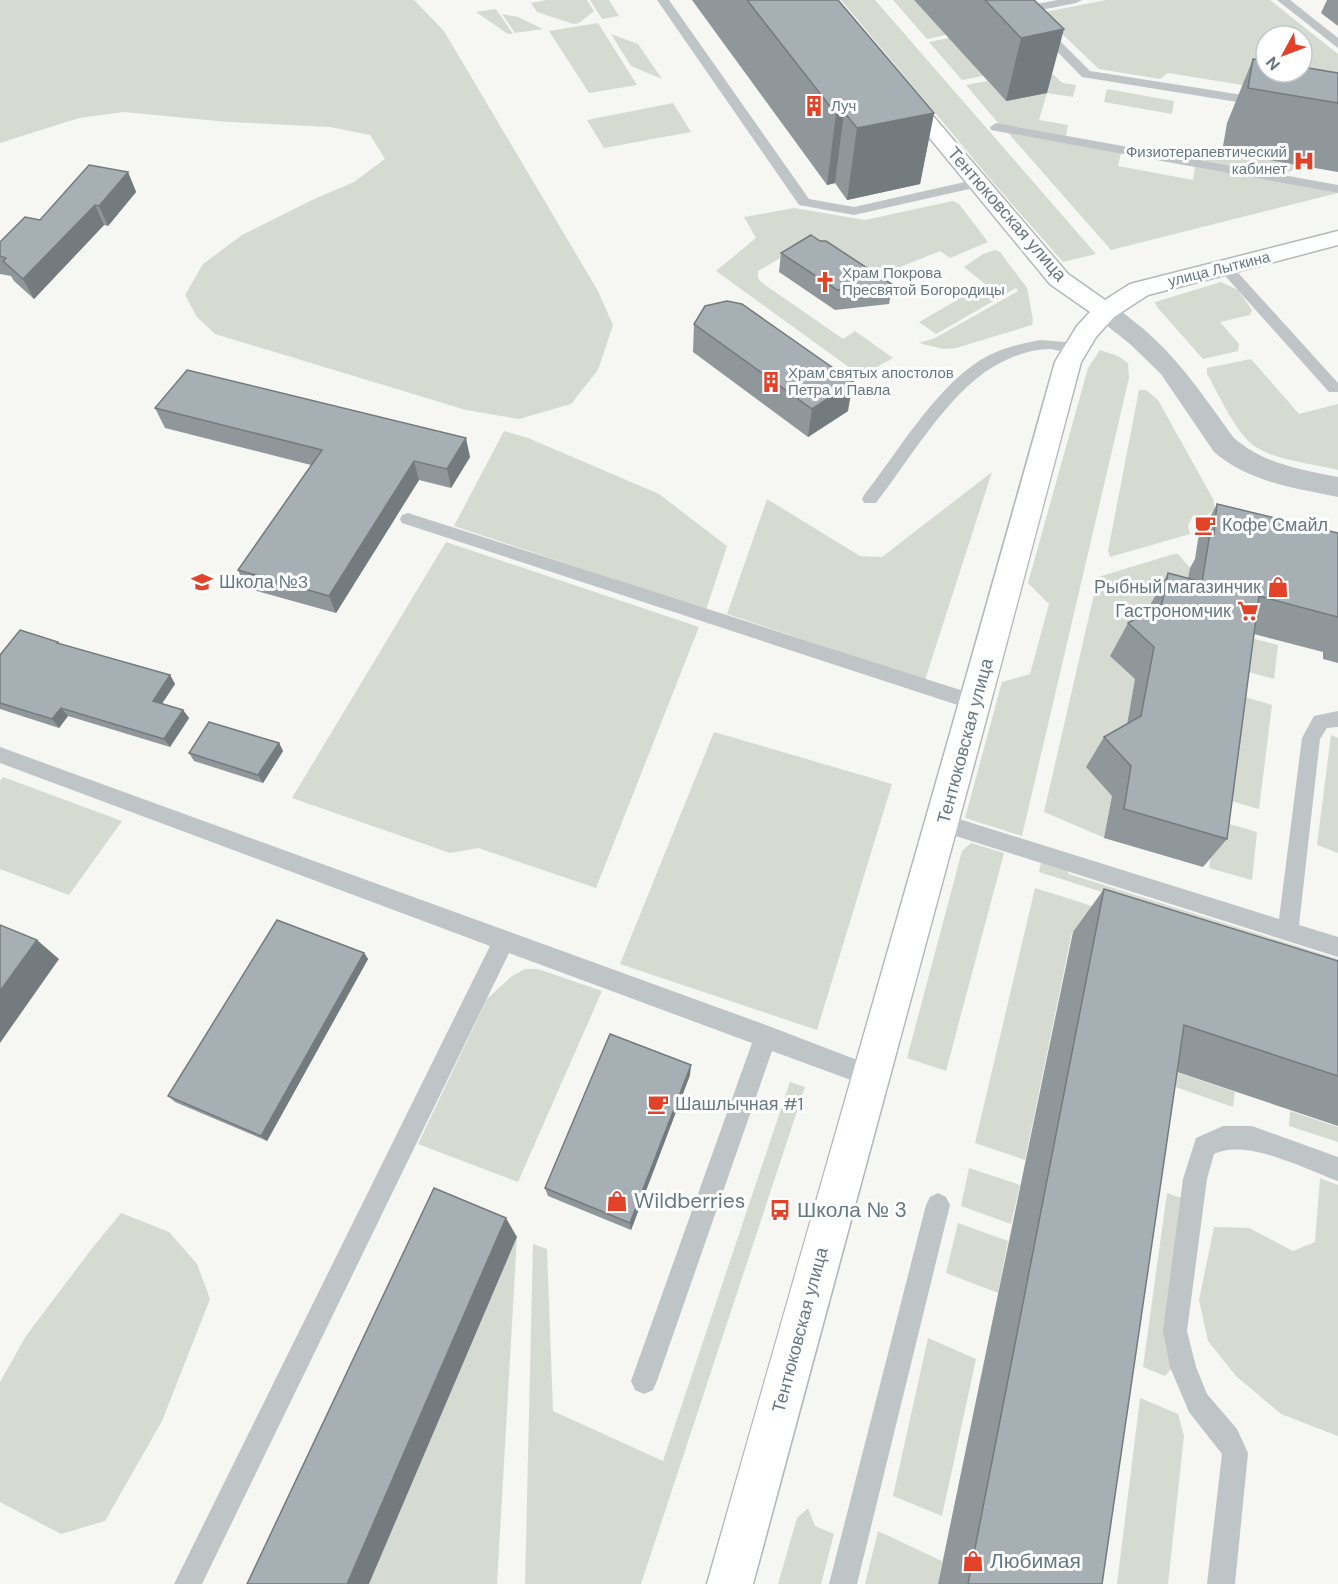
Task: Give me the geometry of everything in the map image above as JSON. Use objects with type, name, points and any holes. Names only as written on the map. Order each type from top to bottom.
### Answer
[{"type":"street","name":"Тентюковская улица","points":[[730,1584],[870,1076],[943,823],[1068,362],[1086,332],[1105,311],[1059,279],[893,82]]},
{"type":"street","name":"улица Лыткина","points":[[1105,311],[1139,289],[1338,238]]},
{"type":"street","points":[[1105,311],[1170,368],[1234,456],[1253,467],[1338,487]]},
{"type":"lane","points":[[663,0],[804,202],[854,211],[978,183]]},
{"type":"lane","points":[[1013,0],[1086,74],[1278,105]]},
{"type":"lane","points":[[1023,10],[1076,0]]},
{"type":"lane","points":[[1283,0],[1338,44]]},
{"type":"lane","points":[[996,127],[1338,189]]},
{"type":"lane","points":[[1225,267],[1334,388]]},
{"type":"lane","points":[[870,500],[952,391],[972,372],[992,359],[1014,350],[1042,345],[1077,348]]},
{"type":"lane","points":[[408,519],[976,703]]},
{"type":"lane","points":[[1288,932],[1311,738],[1321,721],[1338,719]]},
{"type":"lane","points":[[0,755],[870,1076]]},
{"type":"lane","points":[[943,823],[1338,947]]},
{"type":"lane","points":[[188,1584],[504,940]]},
{"type":"lane","points":[[644,1381],[766,1036]]},
{"type":"lane","points":[[1221,1584],[1235,1453],[1228,1438],[1198,1403],[1183,1367],[1175,1331],[1195,1179],[1204,1146],[1223,1137],[1252,1138],[1338,1169]]},
{"type":"lane","points":[[843,1584],[938,1205]]},
{"type":"shaded area","points":[[0,0],[414,0],[444,31],[598,291],[613,325],[598,370],[571,404],[519,419],[466,410],[215,334],[197,317],[185,295],[203,264],[242,235],[354,182],[385,159],[370,135],[330,127],[228,122],[124,112],[79,118],[0,143]]},
{"type":"shaded area","points":[[547,0],[587,0],[594,11],[579,23],[573,24],[537,12],[531,3]]},
{"type":"shaded area","points":[[590,0],[609,0],[619,16],[602,19]]},
{"type":"shaded area","points":[[841,0],[875,0],[1096,254],[1063,262],[991,180]]},
{"type":"shaded area","points":[[893,0],[914,0],[946,35],[927,39]]},
{"type":"shaded area","points":[[1106,0],[1270,0],[1300,24],[1254,24],[1254,84],[1314,84],[1314,35],[1338,54],[1338,94],[1280,91],[1168,73],[1160,79],[1099,69],[1042,15],[1045,12]]},
{"type":"shaded area","points":[[496,9],[513,34],[508,34],[476,12]]},
{"type":"shaded area","points":[[502,14],[518,17],[543,29],[515,33]]},
{"type":"shaded area","points":[[598,23],[637,85],[589,93],[549,31]]},
{"type":"shaded area","points":[[611,34],[638,44],[662,79],[631,66]]},
{"type":"shaded area","points":[[949,38],[983,76],[962,80],[929,42]]},
{"type":"shaded area","points":[[1054,75],[1062,83],[1076,85],[1073,97],[1047,93],[1039,120],[1068,125],[1066,136],[999,124],[966,85],[987,81],[1006,101],[1034,79]]},
{"type":"shaded area","points":[[1107,89],[1174,101],[1172,114],[1104,102]]},
{"type":"shaded area","points":[[673,103],[691,132],[604,148],[587,120]]},
{"type":"shaded area","points":[[1008,133],[1121,153],[1118,166],[1193,180],[1195,167],[1338,193],[1111,250]]},
{"type":"shaded area","points":[[1203,149],[1294,164],[1293,170],[1289,172],[1252,169],[1206,161],[1201,158]]},
{"type":"shaded area","points":[[953,201],[959,204],[988,242],[950,258],[940,251],[873,278],[808,242],[758,271],[758,278],[761,282],[843,339],[855,331],[893,358],[861,376],[716,271],[756,238],[744,217],[794,208],[865,220]]},
{"type":"shaded area","points":[[995,250],[1000,252],[1027,288],[1032,325],[956,348],[943,349],[919,343],[935,338],[1018,291],[1016,288],[936,334],[919,322],[985,284],[964,267],[983,254]]},
{"type":"shaded area","points":[[1221,282],[1238,290],[1252,310],[1250,315],[1220,322],[1239,344],[1238,351],[1203,359],[1155,302]]},
{"type":"shaded area","points":[[1100,350],[1118,356],[1128,363],[1129,378],[1022,836],[965,818],[1002,682],[1030,674],[1049,604],[1028,583],[1088,368]]},
{"type":"shaded area","points":[[1251,359],[1299,414],[1338,404],[1338,470],[1271,454],[1246,439],[1207,374],[1207,368]]},
{"type":"shaded area","points":[[1139,390],[1146,390],[1158,400],[1213,499],[1215,509],[1208,515],[1193,516],[1188,525],[1190,534],[1110,557],[1108,551]]},
{"type":"shaded area","points":[[504,431],[528,438],[659,494],[727,546],[706,610],[454,526]]},
{"type":"shaded area","points":[[992,472],[925,680],[727,614],[767,499],[860,556],[882,557]]},
{"type":"shaded area","points":[[446,542],[699,627],[596,888],[478,848],[450,853],[292,798]]},
{"type":"shaded area","points":[[1178,554],[1190,568],[1182,615],[1141,648],[1117,657],[1120,665],[1136,675],[1105,838],[1044,812],[1098,577]]},
{"type":"shaded area","points":[[1244,636],[1278,645],[1274,679],[1238,669]]},
{"type":"shaded area","points":[[1235,694],[1272,705],[1259,809],[1221,798]]},
{"type":"shaded area","points":[[714,732],[892,784],[817,1030],[620,964]]},
{"type":"shaded area","points":[[1331,735],[1338,738],[1338,853],[1317,845]]},
{"type":"shaded area","points":[[3,777],[122,821],[69,895],[0,869],[0,781]]},
{"type":"shaded area","points":[[1216,820],[1257,832],[1252,880],[1209,868]]},
{"type":"shaded area","points":[[971,843],[1004,853],[946,1071],[907,1058],[962,851]]},
{"type":"shaded area","points":[[1042,858],[1064,865],[1069,874],[1338,959],[1338,967],[1039,872]]},
{"type":"shaded area","points":[[1035,888],[1338,984],[1338,1017],[1072,932],[1025,1160],[975,1143]]},
{"type":"shaded area","points":[[525,969],[538,969],[602,991],[518,1182],[418,1144],[487,999],[512,976]]},
{"type":"shaded area","points":[[1169,1070],[1235,1092],[1233,1107],[1167,1084]]},
{"type":"shaded area","points":[[790,1082],[805,1087],[641,1584],[525,1584],[533,1244],[547,1249],[553,1411],[663,1461]]},
{"type":"shaded area","points":[[1290,1111],[1338,1127],[1338,1142],[1289,1126]]},
{"type":"shaded area","points":[[969,1168],[1020,1185],[1011,1224],[961,1206]]},
{"type":"shaded area","points":[[1320,1178],[1338,1185],[1338,1436],[1281,1414],[1236,1376],[1208,1341],[1199,1300],[1214,1227],[1249,1228],[1293,1251],[1315,1242]]},
{"type":"shaded area","points":[[1167,1193],[1185,1199],[1166,1341],[1172,1368],[1165,1376],[1143,1367]]},
{"type":"shaded area","points":[[121,1213],[169,1232],[197,1264],[210,1299],[162,1421],[105,1521],[61,1534],[0,1502],[0,1382],[26,1336]]},
{"type":"shaded area","points":[[958,1223],[1008,1241],[998,1293],[946,1273]]},
{"type":"shaded area","points":[[517,1237],[497,1584],[369,1584]]},
{"type":"shaded area","points":[[928,1338],[976,1359],[942,1516],[893,1496]]},
{"type":"shaded area","points":[[1140,1398],[1178,1414],[1184,1436],[1168,1584],[1117,1584]]},
{"type":"shaded area","points":[[808,1508],[815,1526],[834,1534],[821,1584],[778,1584],[797,1518]]},
{"type":"shaded area","points":[[878,1531],[942,1561],[938,1584],[865,1584]]},
{"type":"building","points":[[747,0],[838,0],[934,113],[857,128],[844,112],[836,114]]},
{"type":"building","points":[[985,0],[1034,0],[1064,29],[1021,38]]},
{"type":"building","points":[[1253,59],[1254,84],[1314,84],[1314,69],[1338,73],[1338,103],[1248,88]]},
{"type":"building","points":[[89,165],[128,172],[99,206],[95,205],[23,279],[3,261],[6,258],[0,256],[0,242],[25,217],[40,220]]},
{"type":"building","points":[[811,235],[820,241],[826,241],[893,285],[837,290],[781,253]]},
{"type":"building","points":[[727,301],[742,304],[853,382],[812,409],[694,324],[705,306]]},
{"type":"building","points":[[187,370],[466,438],[447,469],[414,461],[329,596],[238,570],[322,450],[155,408]]},
{"type":"building","points":[[1217,504],[1338,533],[1338,617],[1259,596],[1227,839],[1124,809],[1131,766],[1104,737],[1141,716],[1154,647],[1128,623],[1162,604],[1168,573],[1202,582],[1210,533],[1214,534]]},
{"type":"building","points":[[20,630],[57,643],[170,675],[153,701],[183,710],[164,739],[61,708],[52,719],[0,703],[0,655]]},
{"type":"building","points":[[209,722],[279,743],[258,775],[189,753]]},
{"type":"building","points":[[1104,889],[1338,961],[1338,1076],[1184,1025],[1102,1584],[968,1584]]},
{"type":"building","points":[[277,920],[364,953],[261,1136],[168,1096]]},
{"type":"building","points":[[0,925],[37,940],[0,991]]},
{"type":"building","points":[[610,1034],[691,1065],[630,1223],[545,1188]]},
{"type":"building","points":[[434,1188],[506,1218],[347,1584],[247,1584]]},
{"type":"place","name":"Луч","points":[[814,106]]},
{"type":"place","name":"Физиотерапевтический кабинет","points":[[1304,161]]},
{"type":"place","name":"Храм Покрова Пресвятой Богородицы","points":[[825,282]]},
{"type":"place","name":"Храм святых апостолов Петра и Павла","points":[[771,382]]},
{"type":"place","name":"Кофе Смайл","points":[[1205,525]]},
{"type":"place","name":"Школа №3","points":[[202,582]]},
{"type":"place","name":"Рыбный магазинчик","points":[[1278,587]]},
{"type":"place","name":"Гастрономчик","points":[[1248,611]]},
{"type":"place","name":"Шашлычная #1","points":[[658,1104]]},
{"type":"place","name":"Wildberries","points":[[617,1201]]},
{"type":"place","name":"Школа № 3","points":[[780,1210]]},
{"type":"place","name":"Любимая","points":[[973,1561]]}]
